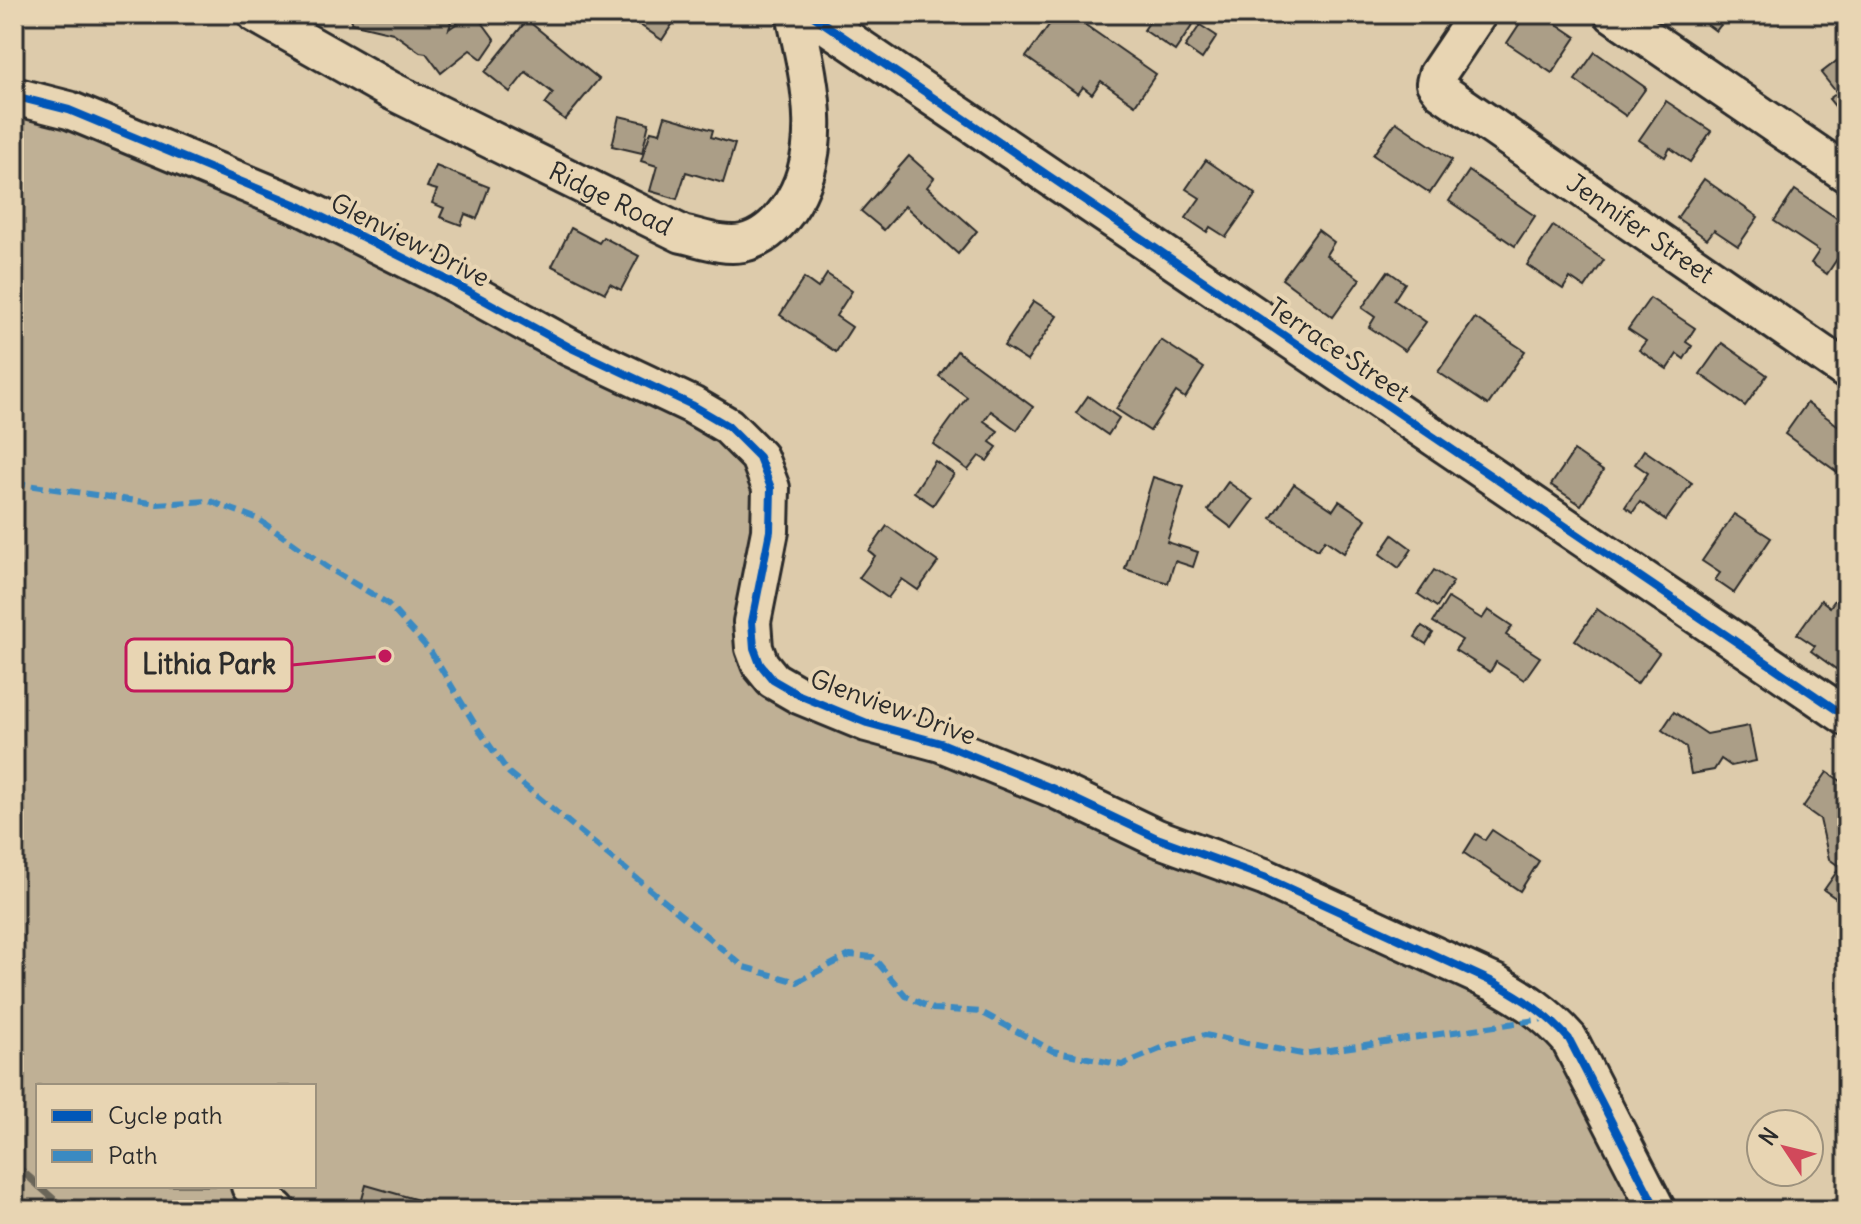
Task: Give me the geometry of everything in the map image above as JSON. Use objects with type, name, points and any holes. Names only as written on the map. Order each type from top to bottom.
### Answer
[{"type":"street","name":"Ridge Road","points":[[256,14],[402,97],[682,234],[722,243],[742,243],[763,236],[780,220],[798,195],[808,169],[812,143],[810,89],[795,14]]},
{"type":"street","name":"Terrace Street","points":[[810,14],[1847,717]]},
{"type":"street","name":"Jennifer Street","points":[[1478,14],[1441,67],[1435,83],[1441,91],[1847,371]]},
{"type":"street","points":[[1613,14],[1847,174]]},
{"type":"street","name":"Glenview Drive","points":[[14,96],[69,110],[302,207],[442,277],[571,348],[692,405],[728,426],[759,457],[771,488],[770,531],[752,622],[754,648],[760,664],[773,680],[821,706],[867,723],[941,743],[1054,789],[1157,838],[1264,877],[1530,1002],[1569,1039],[1657,1210]]},
{"type":"street","points":[[252,1188],[277,1210]]},
{"type":"shaded area","points":[[14,89],[132,134],[759,457],[760,664],[1530,1002],[1657,1210],[14,1210]]},
{"type":"building","points":[[353,14],[444,14],[451,23],[449,29],[470,14],[476,14],[495,40],[482,59],[470,50],[441,73],[426,53],[393,33],[351,23]]},
{"type":"building","points":[[624,14],[679,14],[662,40]]},
{"type":"building","points":[[1057,14],[1076,14],[1074,17],[1156,74],[1135,105],[1101,81],[1092,94],[1083,87],[1078,94],[1026,57]]},
{"type":"building","points":[[1155,14],[1200,14],[1175,51],[1144,30]]},
{"type":"building","points":[[1526,14],[1542,14],[1576,37],[1552,73],[1507,43]]},
{"type":"building","points":[[1693,14],[1729,14],[1716,31]]},
{"type":"building","points":[[527,20],[599,79],[565,120],[545,104],[553,93],[526,72],[510,92],[485,72]]},
{"type":"building","points":[[1200,25],[1217,36],[1202,59],[1185,47]]},
{"type":"building","points":[[1595,52],[1646,88],[1626,116],[1575,80]]},
{"type":"building","points":[[1847,53],[1847,121],[1829,99],[1837,93],[1821,73]]},
{"type":"building","points":[[1666,101],[1711,131],[1690,162],[1670,148],[1665,157],[1639,140]]},
{"type":"building","points":[[619,116],[649,123],[642,153],[612,146]]},
{"type":"building","points":[[665,116],[713,130],[711,137],[735,144],[723,183],[686,172],[677,199],[650,191],[657,166],[641,161],[651,131],[660,133]]},
{"type":"building","points":[[1396,122],[1452,160],[1430,193],[1373,155]]},
{"type":"building","points":[[909,156],[934,178],[927,187],[977,231],[958,254],[905,206],[884,230],[861,211]]},
{"type":"building","points":[[1206,160],[1256,194],[1226,237],[1210,227],[1207,232],[1186,218],[1200,198],[1186,189]]},
{"type":"building","points":[[436,166],[489,187],[477,219],[465,214],[461,225],[440,217],[444,208],[432,203],[437,190],[427,187]]},
{"type":"building","points":[[1469,171],[1535,216],[1515,246],[1449,201]]},
{"type":"building","points":[[1704,179],[1758,217],[1738,246],[1714,230],[1707,239],[1677,218]]},
{"type":"building","points":[[1795,190],[1847,225],[1847,244],[1827,274],[1811,263],[1819,251],[1774,221]]},
{"type":"building","points":[[1553,226],[1604,260],[1585,288],[1570,278],[1563,289],[1527,265]]},
{"type":"building","points":[[571,228],[599,243],[603,237],[639,256],[621,290],[610,284],[605,293],[552,266]]},
{"type":"building","points":[[1318,230],[1334,242],[1326,255],[1360,279],[1333,317],[1282,279]]},
{"type":"building","points":[[1388,271],[1405,283],[1394,300],[1426,322],[1405,351],[1369,327],[1375,317],[1362,308]]},
{"type":"building","points":[[827,274],[852,291],[836,316],[852,327],[836,352],[780,315],[804,278],[818,288]]},
{"type":"building","points":[[1650,298],[1695,328],[1686,342],[1692,346],[1684,359],[1677,354],[1667,369],[1639,350],[1646,341],[1628,329]]},
{"type":"building","points":[[1034,301],[1057,316],[1027,361],[1004,346]]},
{"type":"building","points":[[1475,318],[1525,351],[1488,405],[1438,372]]},
{"type":"building","points":[[1161,340],[1204,368],[1185,398],[1176,392],[1150,431],[1116,409]]},
{"type":"building","points":[[1722,343],[1767,375],[1745,406],[1700,374]]},
{"type":"building","points":[[957,351],[1033,407],[1017,430],[991,411],[984,421],[998,431],[990,442],[997,447],[987,461],[979,456],[968,470],[933,444],[967,397],[939,376]]},
{"type":"building","points":[[1088,396],[1119,418],[1108,435],[1076,413]]},
{"type":"building","points":[[1807,403],[1847,432],[1847,464],[1840,474],[1785,434]]},
{"type":"building","points":[[1644,450],[1692,483],[1666,520],[1640,502],[1633,512],[1625,507],[1648,473],[1635,464]]},
{"type":"building","points":[[1574,451],[1603,471],[1581,505],[1551,485]]},
{"type":"building","points":[[935,461],[954,474],[933,505],[914,492]]},
{"type":"building","points":[[1153,477],[1184,487],[1167,542],[1198,552],[1193,567],[1175,561],[1168,583],[1125,569]]},
{"type":"building","points":[[1228,482],[1253,500],[1232,528],[1208,510]]},
{"type":"building","points":[[1294,484],[1333,510],[1339,501],[1366,519],[1344,553],[1325,540],[1318,550],[1271,518]]},
{"type":"building","points":[[1734,514],[1771,538],[1734,593],[1715,580],[1720,573],[1702,561]]},
{"type":"building","points":[[887,526],[938,562],[918,590],[902,579],[888,598],[859,578],[875,556],[869,551]]},
{"type":"building","points":[[1393,535],[1412,549],[1399,568],[1380,554]]},
{"type":"building","points":[[1434,570],[1453,582],[1437,607],[1418,594]]},
{"type":"building","points":[[1837,597],[1847,603],[1847,667],[1841,662],[1836,669],[1811,651],[1815,646],[1797,634],[1821,600],[1830,607]]},
{"type":"building","points":[[1448,598],[1482,619],[1488,610],[1512,626],[1506,635],[1540,657],[1524,680],[1496,662],[1490,672],[1455,650],[1462,640],[1433,622]]},
{"type":"building","points":[[1597,609],[1659,653],[1637,684],[1575,640]]},
{"type":"building","points":[[1422,626],[1433,633],[1426,644],[1415,637]]},
{"type":"building","points":[[1674,712],[1707,734],[1749,726],[1756,761],[1731,766],[1721,759],[1714,770],[1691,774],[1686,747],[1662,730]]},
{"type":"building","points":[[1827,772],[1847,785],[1847,906],[1824,890],[1840,867],[1829,859],[1820,819],[1803,807]]},
{"type":"building","points":[[1492,830],[1539,861],[1520,891],[1464,853],[1476,834],[1485,840]]},
{"type":"building","points":[[1847,1017],[1847,1071],[1844,1072],[1836,1018]]},
{"type":"building","points":[[366,1185],[453,1210],[359,1210]]},
{"type":"waterway","points":[[14,1164],[36,1183]]},
{"type":"waterway","points":[[41,1188],[66,1210]]},
{"type":"marked path","points":[[14,483],[157,504],[210,501],[258,519],[330,569],[387,603],[431,652],[509,773],[744,967],[797,982],[850,955],[873,957],[906,996],[933,1009],[981,1012],[1053,1051],[1122,1065],[1167,1046],[1205,1035],[1302,1054],[1550,1018]]},
{"type":"cycle path","points":[[810,14],[1847,717]]},
{"type":"cycle path","points":[[14,96],[69,110],[302,207],[442,277],[571,348],[692,405],[728,426],[759,457],[771,488],[770,531],[752,622],[754,648],[760,664],[773,680],[799,695],[867,723],[941,743],[1054,789],[1157,838],[1264,877],[1516,995],[1544,1015],[1569,1039],[1657,1210]]},
{"type":"place","name":"Lithia Park","points":[[385,656]]}]
